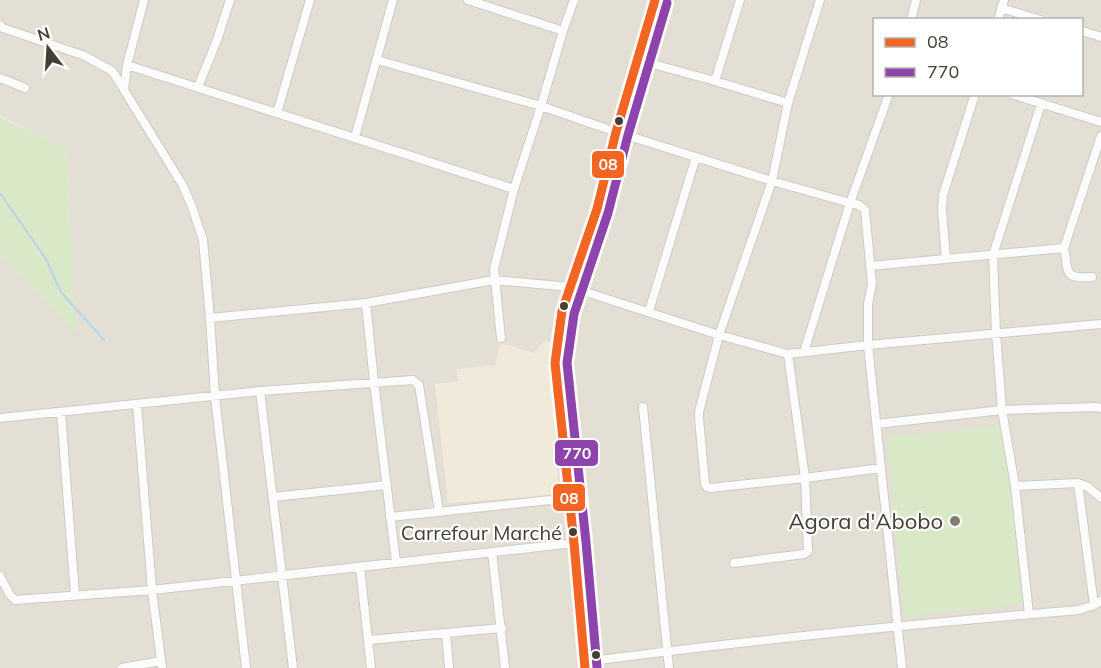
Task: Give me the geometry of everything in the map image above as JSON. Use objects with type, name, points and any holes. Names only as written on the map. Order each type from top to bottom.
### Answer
[{"type":"street","points":[[124,90],[127,65],[144,0]]},
{"type":"street","points":[[198,87],[230,0]]},
{"type":"street","points":[[277,113],[310,0]]},
{"type":"street","points":[[355,137],[393,0]]},
{"type":"street","points":[[468,0],[563,31]]},
{"type":"street","points":[[501,338],[494,269],[514,189],[574,0]]},
{"type":"street","points":[[655,0],[616,132],[597,208],[562,311],[555,363],[584,665],[667,651],[897,626],[1079,610],[1098,603],[1078,483]]},
{"type":"street","points":[[716,81],[740,0]]},
{"type":"street","points":[[820,0],[788,103],[772,181],[719,334],[699,418],[705,484],[711,488],[881,468]]},
{"type":"street","points":[[912,18],[916,0]]},
{"type":"street","points":[[1003,4],[1036,18]]},
{"type":"street","points":[[0,25],[3,28],[86,56],[112,71],[182,184],[191,204],[203,240],[215,396],[246,668]]},
{"type":"street","points":[[1083,31],[1101,37]]},
{"type":"street","points":[[377,60],[541,106],[772,181],[860,204],[865,210],[872,284],[868,304],[868,345],[902,668]]},
{"type":"street","points":[[639,60],[788,103]]},
{"type":"street","points":[[127,65],[514,189]]},
{"type":"street","points":[[0,78],[25,88]]},
{"type":"street","points":[[804,352],[850,202],[887,96]]},
{"type":"street","points":[[946,259],[943,195],[974,96]]},
{"type":"street","points":[[1017,96],[1101,122]]},
{"type":"street","points":[[1029,614],[1015,486],[1002,410],[993,255],[1041,104]]},
{"type":"street","points":[[1092,278],[1076,278],[1069,274],[1064,248],[1101,136]]},
{"type":"street","points":[[649,311],[696,157]]},
{"type":"street","points":[[870,266],[1064,248]]},
{"type":"street","points":[[210,318],[366,303],[494,280],[570,287],[788,354],[1101,324]]},
{"type":"street","points":[[366,303],[396,562]]},
{"type":"street","points":[[734,563],[808,550],[805,478],[788,354]]},
{"type":"street","points":[[0,418],[260,391],[413,380],[418,386],[440,512]]},
{"type":"street","points":[[260,391],[293,668]]},
{"type":"street","points":[[122,668],[161,665],[152,590],[137,404]]},
{"type":"street","points":[[643,407],[669,668]]},
{"type":"street","points":[[877,424],[1002,410],[1101,408]]},
{"type":"street","points":[[61,412],[75,596]]},
{"type":"street","points":[[1015,486],[1078,483],[1088,487],[1101,498]]},
{"type":"street","points":[[273,497],[387,486]]},
{"type":"street","points":[[390,517],[569,498]]},
{"type":"street","points":[[0,576],[15,600],[152,590],[574,543]]},
{"type":"street","points":[[492,552],[505,668]]},
{"type":"street","points":[[360,567],[371,668]]},
{"type":"street","points":[[368,640],[502,628]]},
{"type":"street","points":[[446,633],[449,668]]},
{"type":"shaded area","points":[[0,0],[1101,0],[1101,668],[0,668],[0,254],[75,331],[66,148],[0,116]]},
{"type":"shaded area","points":[[545,341],[556,342],[550,359],[559,495],[448,503],[435,384],[459,381],[456,369],[495,365],[501,343],[534,353]]},
{"type":"green space","points":[[0,117],[66,148],[76,332],[0,254]]},
{"type":"green space","name":"Agora d'Abobo","points":[[1005,426],[1022,604],[905,616],[887,437]]},
{"type":"waterway","points":[[0,193],[46,259],[61,292],[104,340]]},
{"type":"transit line","name":"08","points":[[585,668],[555,363],[562,311],[597,209],[616,132],[655,0]]},
{"type":"transit line","name":"770","points":[[597,667],[567,363],[574,314],[608,213],[628,135],[667,3]]},
{"type":"place","name":"Agora d'Abobo","points":[[955,521]]},
{"type":"place","name":"Carrefour Marché","points":[[573,532]]}]
